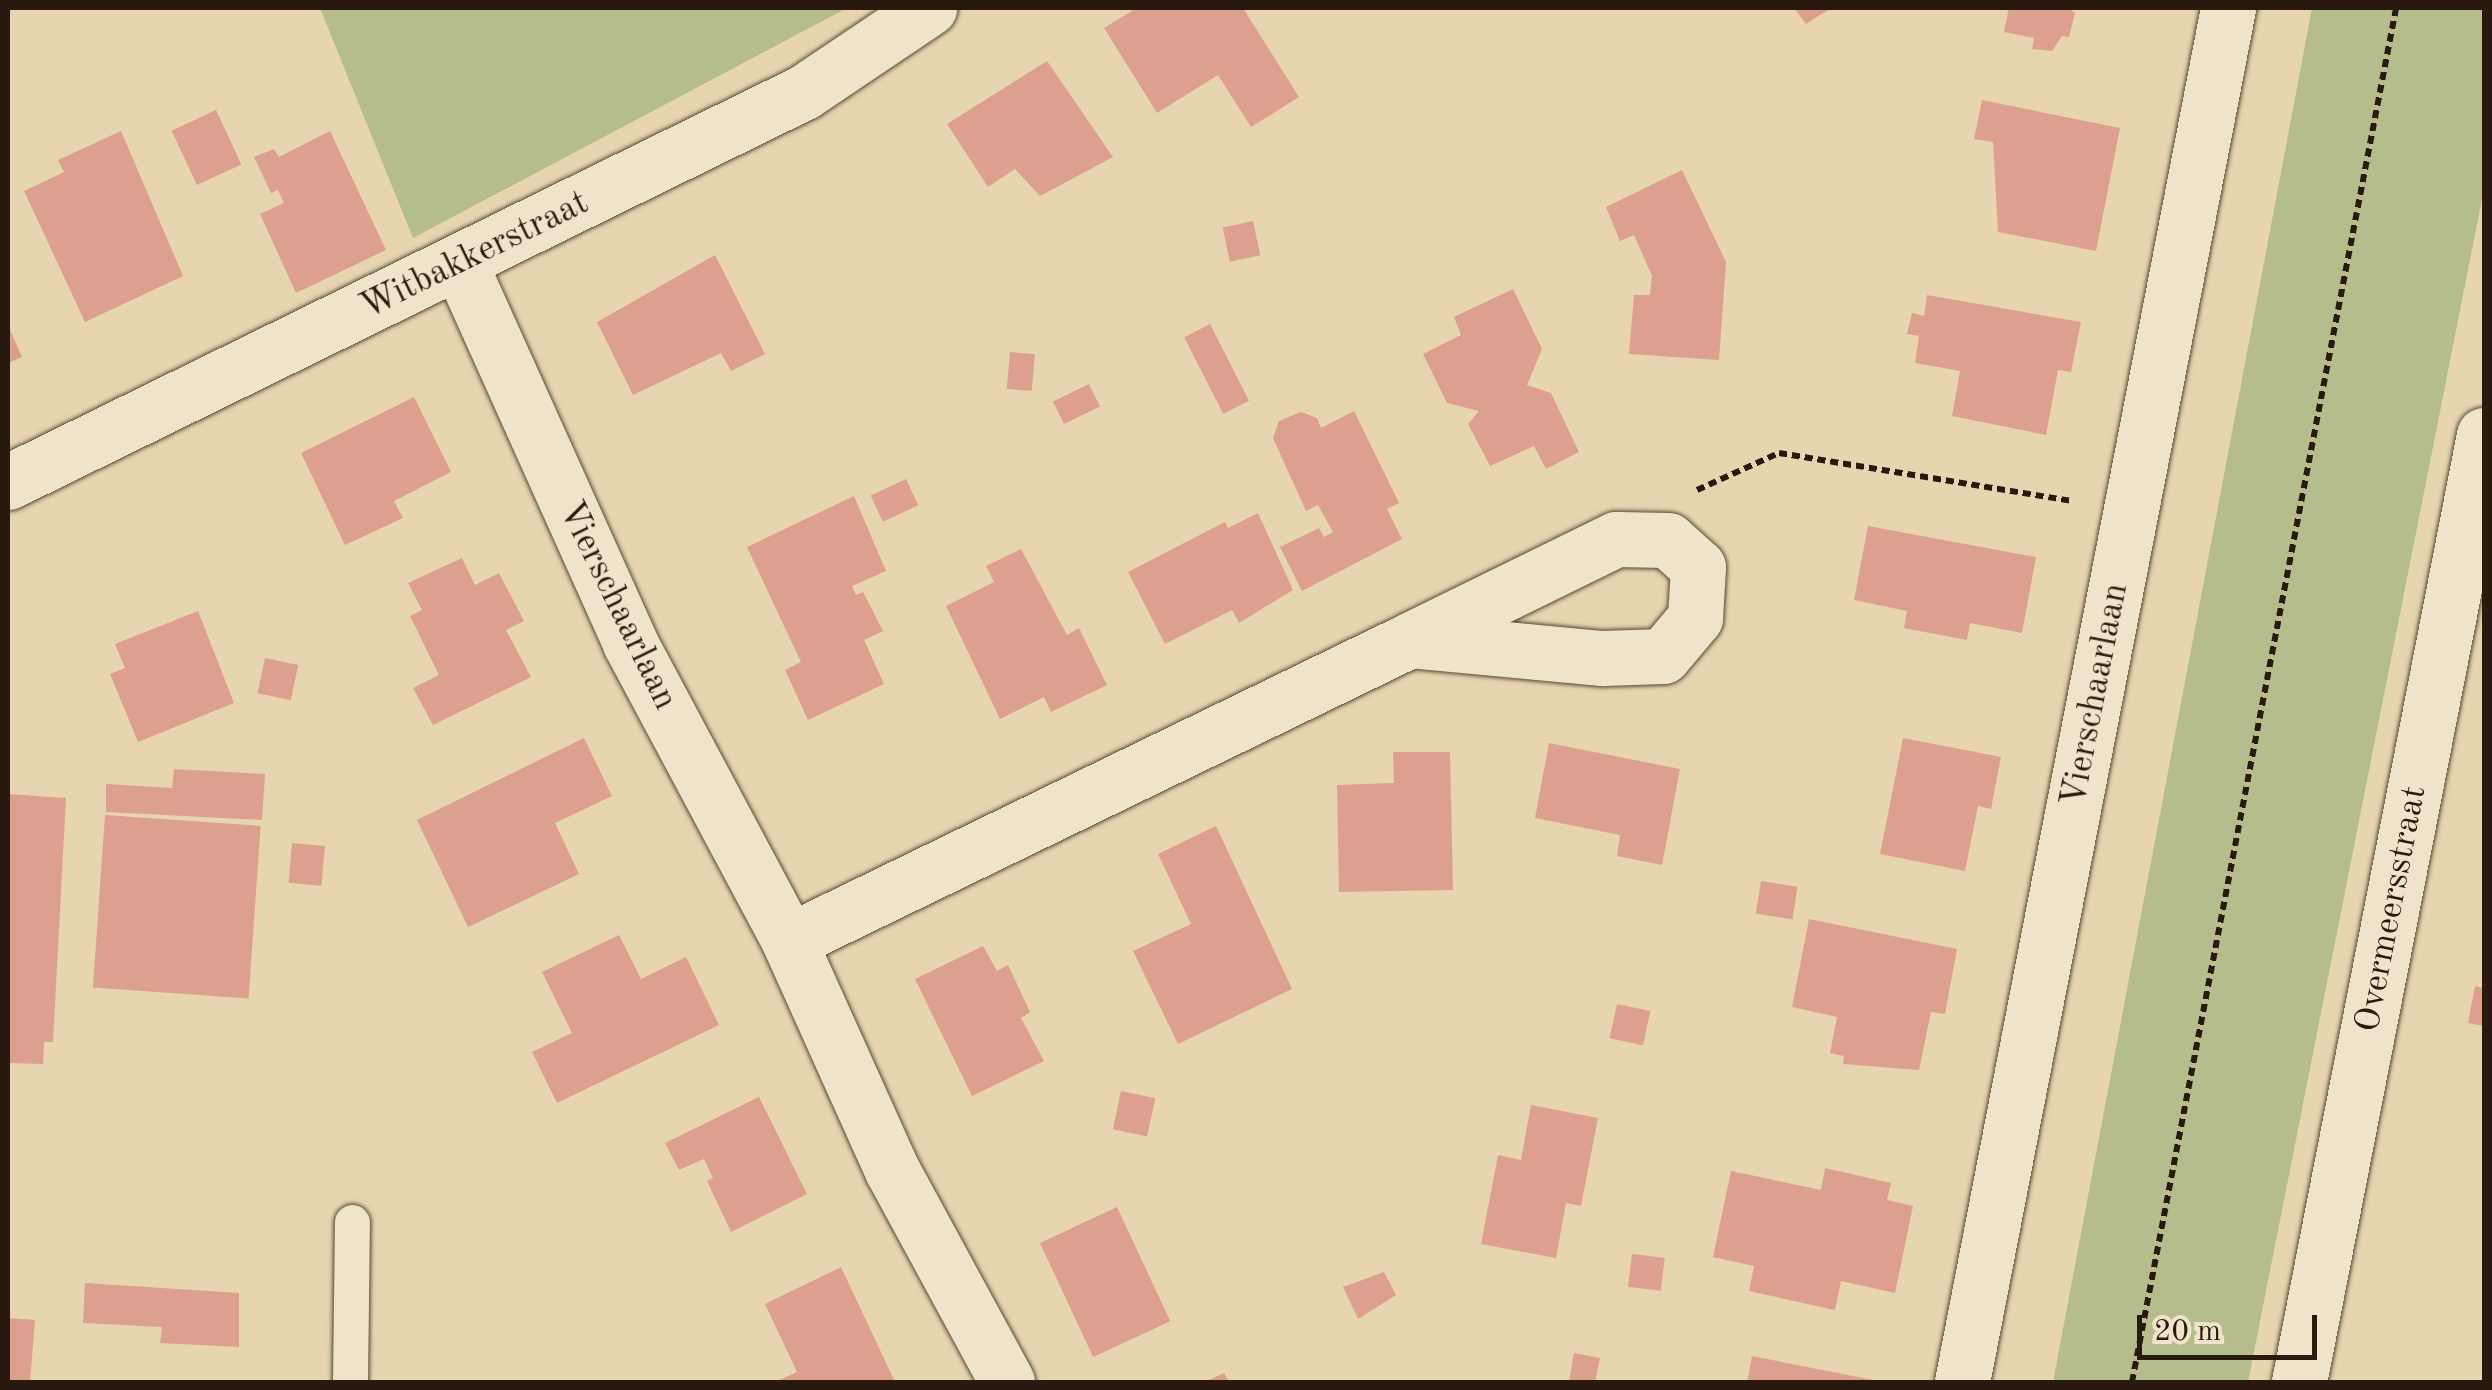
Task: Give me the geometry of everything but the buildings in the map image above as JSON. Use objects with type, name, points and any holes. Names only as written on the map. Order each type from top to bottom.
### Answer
[{"type":"street","name":"Witbakkerstraat","points":[[8,482],[460,264],[804,92],[929,8]]},
{"type":"street","name":"Vierschaarlaan","points":[[1962,1382],[2228,8]]},
{"type":"street","name":"Vierschaarlaan","points":[[460,264],[630,642],[789,941],[892,1170],[1007,1382]]},
{"type":"street","name":"Overmeersstraat","points":[[2299,1382],[2484,435]]},
{"type":"street","points":[[789,941],[1616,538],[1668,540],[1698,567],[1694,618],[1664,656],[1602,658],[1410,640]]},
{"type":"lane","points":[[350,1382],[352,1222]]},
{"type":"path","points":[[2132,1382],[2396,8]]},
{"type":"path","points":[[1668,540],[1687,494],[1780,453],[2131,511]]},
{"type":"green space","points":[[320,8],[847,8],[413,238]]},
{"type":"green space","points":[[2312,8],[2484,8],[2484,189],[2248,1382],[2053,1382]]}]
